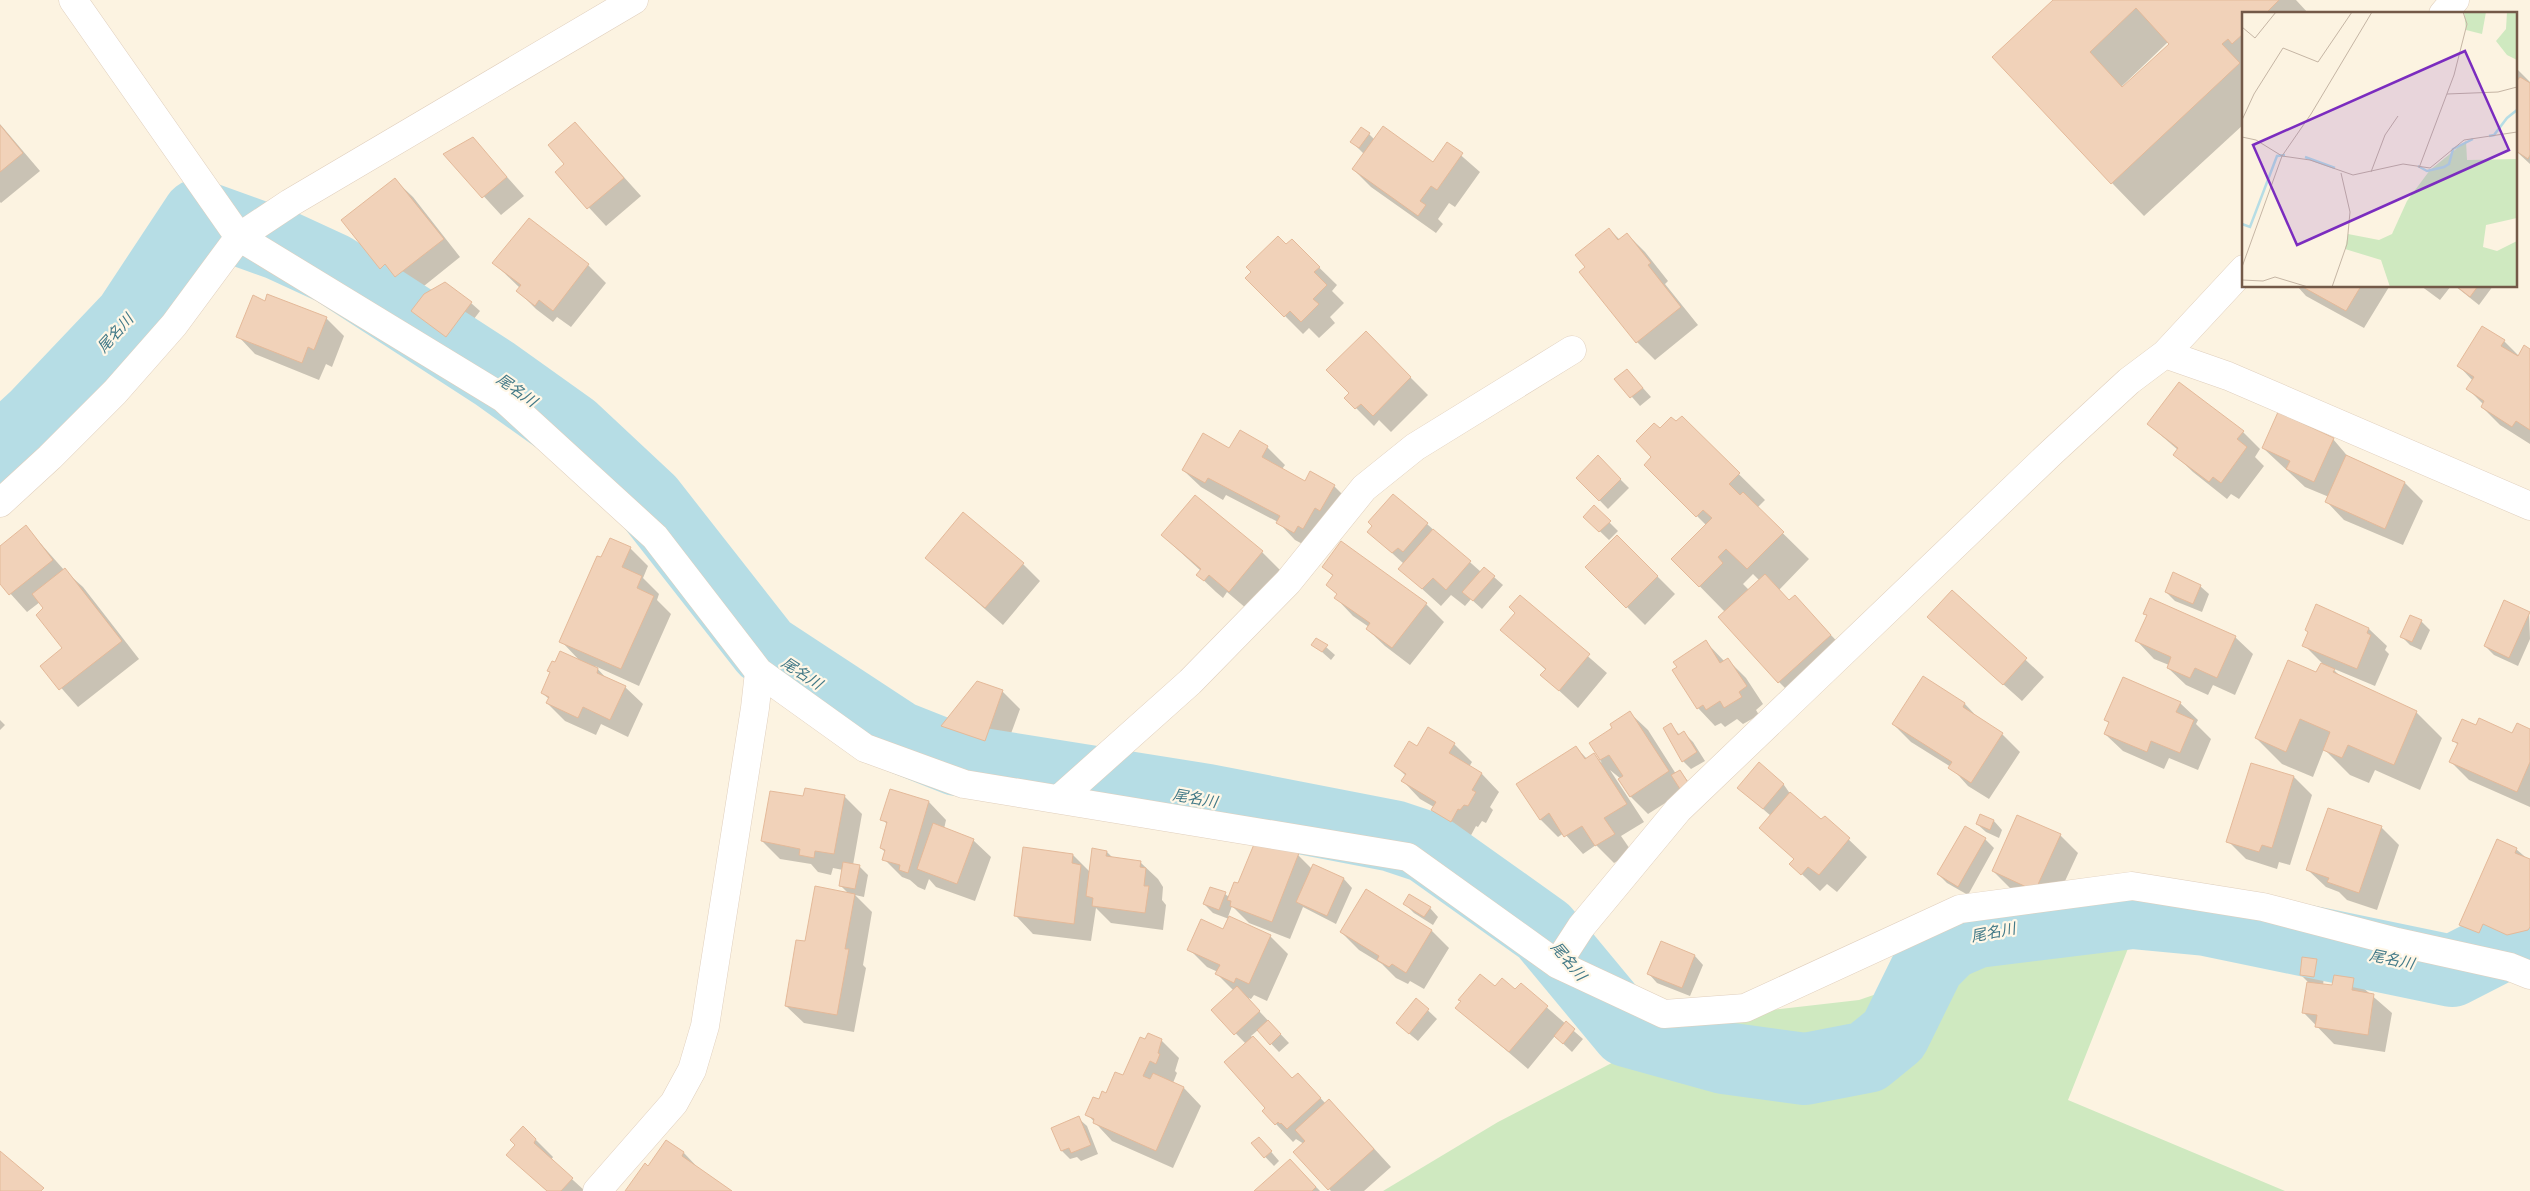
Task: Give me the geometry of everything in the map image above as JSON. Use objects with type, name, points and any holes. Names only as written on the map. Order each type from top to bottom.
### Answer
[{"type":"street","points":[[72,0],[239,237],[503,398],[655,537],[759,672],[865,748],[964,784],[1408,857],[1557,964],[1664,1014],[1745,1008],[1960,909],[2132,886],[2263,907],[2397,942],[2510,967],[2530,975]]},
{"type":"street","points":[[0,503],[50,457],[115,392],[174,325],[239,237],[290,203],[634,0]]},
{"type":"street","points":[[2445,12],[2455,0]]},
{"type":"street","points":[[1557,964],[1581,927],[1678,810],[2052,452],[2129,380],[2164,354],[2242,272]]},
{"type":"street","points":[[1059,799],[1197,675],[1288,582],[1364,488],[1415,447],[1572,350]]},
{"type":"street","points":[[2164,354],[2228,376],[2530,506]]},
{"type":"street","points":[[597,1191],[674,1103],[692,1070],[707,1016],[756,708],[759,672]]},
{"type":"green space","points":[[2099,902],[2146,903],[2068,1100],[2285,1191],[1383,1191],[1498,1122],[1658,1039],[1755,1012],[1859,1000],[1970,962]]},
{"type":"building","points":[[2053,0],[2279,0],[2267,12],[2242,12],[2242,35],[2232,44],[2228,39],[2222,44],[2240,63],[2111,184],[1992,57]],"holes":[[[2136,8],[2169,44],[2122,87],[2090,52]]]},
{"type":"building","points":[[2520,77],[2530,83],[2530,155],[2528,159],[2518,152],[2518,80]]},
{"type":"building","points":[[575,122],[624,178],[587,209],[555,172],[564,164],[548,145]]},
{"type":"building","points":[[0,125],[23,153],[0,172]]},
{"type":"building","points":[[1383,126],[1433,162],[1447,142],[1463,153],[1437,190],[1431,186],[1420,201],[1426,205],[1418,216],[1352,169]]},
{"type":"building","points":[[1361,127],[1370,133],[1359,148],[1350,142]]},
{"type":"building","points":[[473,137],[507,177],[482,198],[443,154]]},
{"type":"building","points":[[395,178],[444,239],[395,277],[385,264],[380,269],[341,220]]},
{"type":"building","points":[[529,218],[589,264],[553,311],[539,300],[535,306],[516,291],[521,285],[492,263]]},
{"type":"building","points":[[1609,228],[1618,240],[1627,233],[1651,263],[1648,265],[1681,307],[1636,343],[1579,272],[1585,267],[1575,255]]},
{"type":"building","points":[[1278,236],[1286,244],[1292,239],[1320,267],[1314,272],[1327,285],[1313,299],[1319,304],[1301,322],[1290,311],[1284,317],[1245,278],[1251,272],[1246,267]]},
{"type":"building","points":[[445,282],[472,302],[446,337],[411,311],[424,294]]},
{"type":"building","points":[[2305,288],[2360,288],[2346,311]]},
{"type":"building","points":[[2459,288],[2477,288],[2470,297]]},
{"type":"building","points":[[267,294],[327,317],[314,350],[308,347],[302,363],[236,337],[253,295],[265,301]]},
{"type":"building","points":[[2482,326],[2505,340],[2501,346],[2518,356],[2524,345],[2530,349],[2530,430],[2516,421],[2512,427],[2481,407],[2484,401],[2466,389],[2474,377],[2457,366]]},
{"type":"building","points":[[1366,331],[1411,377],[1373,416],[1361,404],[1355,409],[1344,398],[1349,393],[1326,370]]},
{"type":"building","points":[[1627,369],[1643,388],[1630,398],[1614,379]]},
{"type":"building","points":[[2179,382],[2244,431],[2237,439],[2247,447],[2221,483],[2213,477],[2209,482],[2173,455],[2178,448],[2147,424]]},
{"type":"building","points":[[2278,412],[2334,438],[2314,482],[2286,469],[2290,461],[2262,448]]},
{"type":"building","points":[[1682,416],[1740,473],[1729,484],[1740,495],[1743,492],[1784,532],[1747,569],[1726,549],[1718,557],[1723,563],[1699,587],[1671,559],[1712,518],[1703,510],[1696,517],[1644,465],[1651,457],[1636,441],[1654,423],[1660,428],[1671,417],[1676,421]]},
{"type":"building","points":[[1240,430],[1268,446],[1262,457],[1305,481],[1310,471],[1335,485],[1320,511],[1315,508],[1303,529],[1298,526],[1294,533],[1276,523],[1280,516],[1208,478],[1205,483],[1182,470],[1203,433],[1229,448]]},
{"type":"building","points":[[1598,455],[1621,479],[1599,501],[1576,478]]},
{"type":"building","points":[[2346,455],[2405,482],[2385,529],[2325,502]]},
{"type":"building","points":[[1393,494],[1428,523],[1403,552],[1398,548],[1392,553],[1367,532],[1372,526],[1368,522]]},
{"type":"building","points":[[1195,495],[1263,551],[1229,592],[1209,575],[1204,581],[1196,575],[1201,569],[1161,535]]},
{"type":"building","points":[[1594,505],[1611,521],[1599,532],[1583,517]]},
{"type":"building","points":[[963,512],[1024,563],[985,608],[925,558]]},
{"type":"building","points":[[26,525],[53,560],[9,595],[0,584],[0,546]]},
{"type":"building","points":[[1433,529],[1471,561],[1446,590],[1433,578],[1422,589],[1398,569]]},
{"type":"building","points":[[1617,535],[1658,576],[1626,608],[1585,567]]},
{"type":"building","points":[[610,538],[631,547],[622,567],[642,576],[637,588],[654,596],[621,669],[559,642],[597,556],[601,557]]},
{"type":"building","points":[[1341,541],[1427,603],[1392,648],[1366,629],[1370,623],[1334,598],[1337,594],[1326,585],[1333,575],[1322,567]]},
{"type":"building","points":[[1484,567],[1495,576],[1473,601],[1462,592]]},
{"type":"building","points":[[65,568],[122,641],[59,690],[40,666],[62,648],[36,615],[43,608],[32,594]]},
{"type":"building","points":[[2173,572],[2201,585],[2193,604],[2165,592]]},
{"type":"building","points":[[1765,574],[1789,600],[1795,595],[1831,635],[1778,683],[1718,617]]},
{"type":"building","points":[[1952,590],[2027,658],[2003,685],[1927,617]]},
{"type":"building","points":[[1520,595],[1590,654],[1559,691],[1540,675],[1546,669],[1500,630],[1515,613],[1509,607]]},
{"type":"building","points":[[2150,598],[2236,636],[2217,678],[2195,668],[2190,678],[2167,668],[2171,657],[2135,641],[2147,615],[2143,614]]},
{"type":"building","points":[[2504,600],[2530,612],[2509,658],[2484,646]]},
{"type":"building","points":[[2316,604],[2369,628],[2367,633],[2371,635],[2357,669],[2302,646],[2308,632],[2305,630]]},
{"type":"building","points":[[2410,615],[2422,620],[2412,642],[2400,637]]},
{"type":"building","points":[[1316,638],[1328,645],[1322,652],[1311,645]]},
{"type":"building","points":[[1706,640],[1720,663],[1728,658],[1747,686],[1739,692],[1742,697],[1724,708],[1720,701],[1706,710],[1703,705],[1697,709],[1672,670],[1677,667],[1673,662]]},
{"type":"building","points":[[560,651],[598,668],[597,673],[626,686],[610,720],[583,707],[578,718],[546,703],[549,697],[541,693],[550,672],[547,671],[552,661],[555,662]]},
{"type":"building","points":[[2288,660],[2316,672],[2321,663],[2335,669],[2333,672],[2417,711],[2394,765],[2348,745],[2342,758],[2323,750],[2330,732],[2300,719],[2286,752],[2255,738]]},
{"type":"building","points":[[1923,676],[1965,703],[1963,707],[2003,733],[1971,783],[1948,768],[1952,762],[1892,724]]},
{"type":"building","points":[[2123,677],[2181,702],[2176,712],[2194,720],[2180,753],[2151,741],[2147,752],[2104,734],[2109,722],[2104,720]]},
{"type":"building","points":[[977,681],[1003,690],[985,741],[941,726]]},
{"type":"building","points":[[1630,711],[1669,771],[1630,797],[1618,779],[1623,776],[1609,755],[1600,760],[1589,743],[1612,728],[1610,724]]},
{"type":"building","points":[[2479,718],[2512,733],[2517,723],[2530,729],[2530,762],[2517,792],[2449,762],[2458,743],[2452,741],[2462,719],[2476,725]]},
{"type":"building","points":[[1671,723],[1678,735],[1684,731],[1697,752],[1682,762],[1663,728]]},
{"type":"building","points":[[1428,727],[1455,743],[1449,753],[1482,773],[1472,790],[1476,792],[1468,806],[1464,805],[1460,810],[1458,809],[1451,822],[1431,810],[1436,802],[1401,781],[1406,774],[1394,766],[1409,741],[1417,746]]},
{"type":"building","points":[[1576,746],[1585,759],[1594,753],[1627,804],[1604,818],[1615,834],[1595,846],[1582,826],[1564,837],[1549,813],[1540,820],[1516,784]]},
{"type":"building","points":[[1759,762],[1784,784],[1763,809],[1737,788]]},
{"type":"building","points":[[2251,763],[2294,776],[2272,848],[2262,845],[2259,852],[2226,842]]},
{"type":"building","points":[[1680,770],[1689,784],[1680,789],[1671,775]]},
{"type":"building","points":[[805,788],[845,795],[834,854],[815,851],[814,858],[799,855],[800,849],[761,841],[770,791],[803,796]]},
{"type":"building","points":[[890,789],[929,801],[908,873],[899,870],[900,865],[882,860],[885,850],[880,848],[887,822],[880,820]]},
{"type":"building","points":[[1790,792],[1821,819],[1825,816],[1850,838],[1819,875],[1808,867],[1801,875],[1789,864],[1794,859],[1759,828]]},
{"type":"building","points":[[2328,808],[2382,826],[2359,893],[2327,882],[2329,878],[2306,870]]},
{"type":"building","points":[[1980,814],[1994,820],[1990,830],[1976,824]]},
{"type":"building","points":[[2017,815],[2061,834],[2035,891],[1992,871]]},
{"type":"building","points":[[933,823],[974,839],[957,884],[917,869]]},
{"type":"building","points":[[1965,826],[1986,838],[1958,887],[1937,874]]},
{"type":"building","points":[[1257,837],[1299,853],[1272,922],[1230,906],[1231,901],[1227,900],[1234,882],[1238,883]]},
{"type":"building","points":[[2497,839],[2517,848],[2515,853],[2530,859],[2530,927],[2528,930],[2507,935],[2483,924],[2479,933],[2459,925]]},
{"type":"building","points":[[1023,847],[1073,854],[1072,863],[1081,865],[1074,924],[1014,916]]},
{"type":"building","points":[[1092,848],[1107,851],[1106,856],[1141,861],[1140,867],[1146,868],[1144,886],[1149,886],[1145,913],[1092,906],[1093,898],[1086,896]]},
{"type":"building","points":[[843,862],[860,865],[855,889],[839,886]]},
{"type":"building","points":[[1313,864],[1344,878],[1327,916],[1296,902]]},
{"type":"building","points":[[815,886],[855,894],[845,949],[849,949],[837,1015],[785,1006],[796,940],[805,941]]},
{"type":"building","points":[[1210,887],[1226,892],[1219,910],[1203,904]]},
{"type":"building","points":[[1366,889],[1432,930],[1406,973],[1392,964],[1389,967],[1377,960],[1379,956],[1340,932]]},
{"type":"building","points":[[1409,894],[1431,907],[1424,917],[1403,904]]},
{"type":"building","points":[[1229,916],[1271,935],[1249,984],[1236,978],[1234,983],[1215,974],[1220,965],[1187,950],[1201,919],[1223,929]]},
{"type":"building","points":[[1661,941],[1695,955],[1682,988],[1647,974]]},
{"type":"building","points":[[2302,957],[2317,959],[2314,977],[2300,975]]},
{"type":"building","points":[[1480,974],[1495,986],[1502,978],[1515,989],[1521,983],[1548,1006],[1509,1052],[1455,1008],[1461,1001],[1458,1000]]},
{"type":"building","points":[[2334,975],[2354,978],[2352,990],[2374,994],[2368,1035],[2315,1027],[2317,1015],[2302,1013],[2307,982],[2332,985]]},
{"type":"building","points":[[1237,986],[1260,1011],[1234,1035],[1211,1010]]},
{"type":"building","points":[[1416,998],[1429,1009],[1409,1034],[1396,1023]]},
{"type":"building","points":[[1268,1020],[1281,1034],[1270,1045],[1257,1030]]},
{"type":"building","points":[[1566,1021],[1575,1029],[1563,1044],[1554,1036]]},
{"type":"building","points":[[1148,1033],[1162,1039],[1158,1053],[1160,1054],[1156,1064],[1150,1061],[1143,1076],[1150,1079],[1153,1073],[1184,1087],[1156,1151],[1093,1123],[1094,1119],[1085,1115],[1093,1097],[1099,1099],[1102,1091],[1106,1093],[1115,1072],[1123,1075],[1140,1037],[1145,1039]]},
{"type":"building","points":[[1253,1036],[1292,1078],[1298,1073],[1321,1098],[1287,1129],[1278,1122],[1275,1125],[1262,1111],[1265,1108],[1224,1062]]},
{"type":"building","points":[[1329,1099],[1374,1149],[1328,1190],[1293,1152],[1305,1141],[1295,1130]]},
{"type":"building","points":[[1079,1116],[1091,1145],[1071,1153],[1069,1148],[1061,1151],[1051,1128]]},
{"type":"building","points":[[523,1126],[536,1139],[534,1143],[573,1178],[561,1191],[547,1191],[506,1155],[515,1145],[510,1140]]},
{"type":"building","points":[[1259,1137],[1272,1151],[1264,1158],[1251,1143]]},
{"type":"building","points":[[666,1140],[684,1152],[682,1156],[732,1191],[625,1191],[645,1163],[648,1166]]},
{"type":"building","points":[[0,1151],[44,1188],[41,1191],[0,1191]]},
{"type":"building","points":[[1290,1159],[1316,1187],[1312,1191],[1254,1191]]},
{"type":"waterway","name":"尾名川","points":[[0,450],[36,417],[130,318],[198,215],[281,245],[333,269],[495,374],[572,429],[649,501],[765,649],[899,737],[957,760],[1208,800],[1393,836],[1426,847],[1544,931],[1627,1031],[1724,1058],[1805,1069],[1867,1057],[1894,1035],[1929,964],[1949,944],[1977,932],[2132,913],[2206,920],[2452,971],[2530,931]]}]
